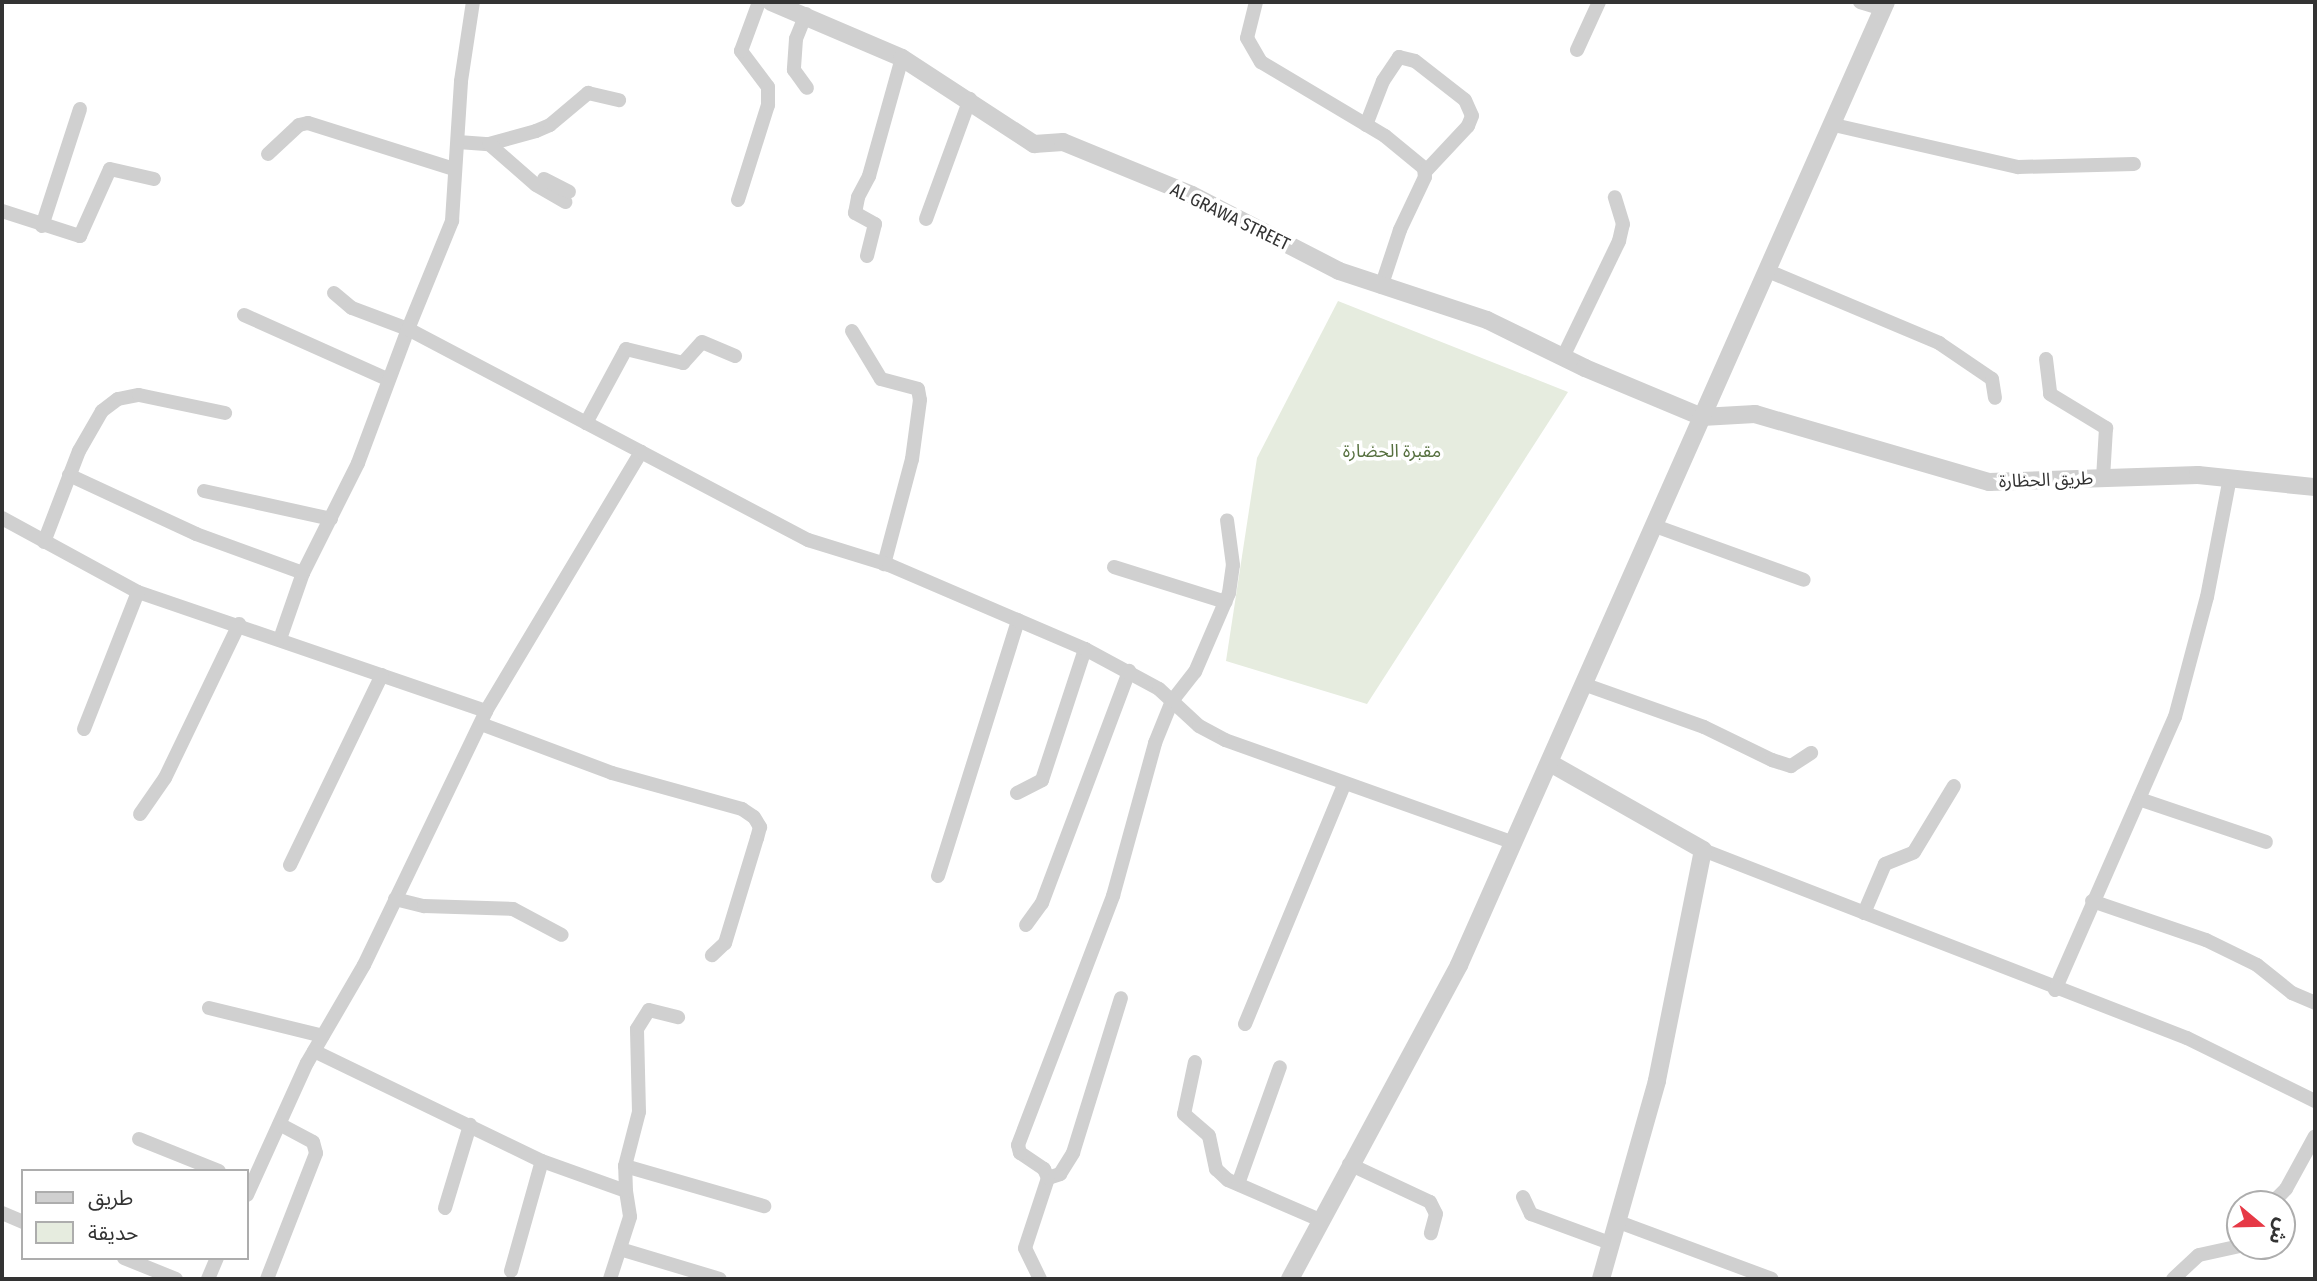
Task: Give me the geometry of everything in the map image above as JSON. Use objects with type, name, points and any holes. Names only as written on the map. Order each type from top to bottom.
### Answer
[{"type":"street","points":[[280,639],[303,573],[358,463],[387,379],[452,221],[454,169],[473,2]]},
{"type":"street","points":[[738,200],[768,105],[768,87],[741,51],[759,2]]},
{"type":"street","points":[[1256,2],[1247,38],[1253,53],[1279,74],[1409,152],[1426,172]]},
{"type":"street","points":[[1577,50],[1599,2]]},
{"type":"street","points":[[1290,1279],[1349,1164],[1459,965],[1587,685],[1702,417],[1834,125],[1885,5],[1860,2]]},
{"type":"street","name":"AL GRAWA STREET","points":[[781,4],[902,58],[970,99],[1034,144],[1063,142],[1192,195],[1323,264],[1381,287],[1487,320],[1563,357],[1702,417]]},
{"type":"street","points":[[806,14],[796,39],[794,70],[807,88]]},
{"type":"street","points":[[1366,125],[1383,81],[1399,57],[1415,61],[1465,100],[1472,116],[1468,126],[1426,172],[1381,287]]},
{"type":"street","points":[[867,256],[875,224],[855,213],[856,205],[869,176],[902,58]]},
{"type":"street","points":[[458,142],[489,144],[550,125],[565,108],[588,93],[619,100]]},
{"type":"street","points":[[926,219],[970,99]]},
{"type":"street","points":[[42,226],[80,109]]},
{"type":"street","points":[[268,154],[299,125],[308,123],[454,169]]},
{"type":"street","points":[[1834,125],[2018,167],[2134,164]]},
{"type":"street","points":[[489,144],[521,168],[536,185],[567,197]]},
{"type":"street","points":[[2,211],[80,236],[113,167],[154,179]]},
{"type":"street","points":[[1563,357],[1619,241],[1623,224],[1615,197]]},
{"type":"street","points":[[1768,271],[1939,343],[1992,379],[1995,398]]},
{"type":"street","points":[[334,293],[352,308],[408,329],[808,540],[884,564],[1018,620],[1129,671],[1172,701],[1209,733],[1344,785],[1514,843]]},
{"type":"street","points":[[244,315],[387,379]]},
{"type":"street","points":[[852,331],[881,379],[918,389],[920,400],[912,459],[884,564]]},
{"type":"street","points":[[586,423],[626,349],[683,363],[702,342],[735,356]]},
{"type":"street","points":[[2046,359],[2050,394],[2106,428],[2103,478]]},
{"type":"street","points":[[44,542],[69,475],[102,411],[118,399],[139,395],[225,413]]},
{"type":"street","name":"طريق الحظارة","points":[[1702,417],[1755,414],[1977,480],[2015,483],[2103,478],[2230,477],[2315,487]]},
{"type":"street","points":[[248,1187],[314,1051],[395,899],[484,718],[641,452]]},
{"type":"street","points":[[69,475],[183,529],[303,573]]},
{"type":"street","points":[[2055,990],[2175,717],[2207,597],[2230,477]]},
{"type":"street","points":[[204,491],[331,520]]},
{"type":"street","points":[[2,518],[138,592],[239,624],[382,675],[612,773],[742,809],[754,817],[760,827],[725,943],[712,955]]},
{"type":"street","points":[[1040,1279],[1025,1248],[1048,1178],[1044,1169],[1020,1153],[1018,1142],[1113,896],[1146,768],[1172,701],[1190,682],[1226,602],[1233,565],[1227,520]]},
{"type":"street","points":[[1655,526],[1804,580]]},
{"type":"street","points":[[1114,567],[1226,602]]},
{"type":"street","points":[[84,729],[138,592]]},
{"type":"street","points":[[938,876],[1018,620]]},
{"type":"street","points":[[140,814],[164,778],[239,624]]},
{"type":"street","points":[[1017,793],[1042,780],[1084,649]]},
{"type":"street","points":[[1026,925],[1042,903],[1129,671]]},
{"type":"street","points":[[290,865],[382,675]]},
{"type":"street","points":[[1587,685],[1704,727],[1772,760],[1791,766],[1811,753]]},
{"type":"street","points":[[1550,763],[1703,850],[2219,1052],[2315,1101]]},
{"type":"street","points":[[1245,1024],[1344,785]]},
{"type":"street","points":[[1864,913],[1885,864],[1913,852],[1954,786]]},
{"type":"street","points":[[2138,799],[2266,842]]},
{"type":"street","points":[[1601,1279],[1657,1081],[1703,850]]},
{"type":"street","points":[[395,899],[424,906],[513,909],[562,935]]},
{"type":"street","points":[[2092,901],[2206,940],[2257,965],[2286,989],[2315,1003]]},
{"type":"street","points":[[1048,1178],[1060,1174],[1073,1153],[1121,998]]},
{"type":"street","points":[[209,1008],[323,1036]]},
{"type":"street","points":[[610,1279],[630,1217],[625,1166],[639,1112],[634,1046],[640,1021],[654,1009],[678,1017]]},
{"type":"street","points":[[314,1051],[542,1161],[626,1191]]},
{"type":"street","points":[[1195,1062],[1184,1114],[1209,1136],[1216,1170],[1238,1184],[1320,1220]]},
{"type":"street","points":[[1238,1184],[1280,1067]]},
{"type":"street","points":[[267,1279],[316,1147],[279,1125]]},
{"type":"street","points":[[445,1208],[470,1125]]},
{"type":"street","points":[[2285,1190],[2309,1160],[2315,1136]]},
{"type":"street","points":[[139,1139],[214,1169]]},
{"type":"street","points":[[511,1271],[542,1161]]},
{"type":"street","points":[[1349,1164],[1430,1202],[1436,1214],[1431,1233]]},
{"type":"street","points":[[625,1166],[764,1206]]},
{"type":"street","points":[[1523,1197],[1531,1214],[1610,1243]]},
{"type":"street","points":[[2,1213],[21,1221]]},
{"type":"street","points":[[1616,1222],[1772,1279]]},
{"type":"street","points":[[620,1248],[720,1279]]},
{"type":"street","points":[[2174,1279],[2199,1255],[2226,1249]]},
{"type":"street","points":[[129,1260],[176,1279]]},
{"type":"street","points":[[208,1279],[216,1260]]},
{"type":"green space","name":"مقبرة الحضارة","points":[[1338,301],[1568,392],[1367,704],[1226,661],[1257,458]]}]
